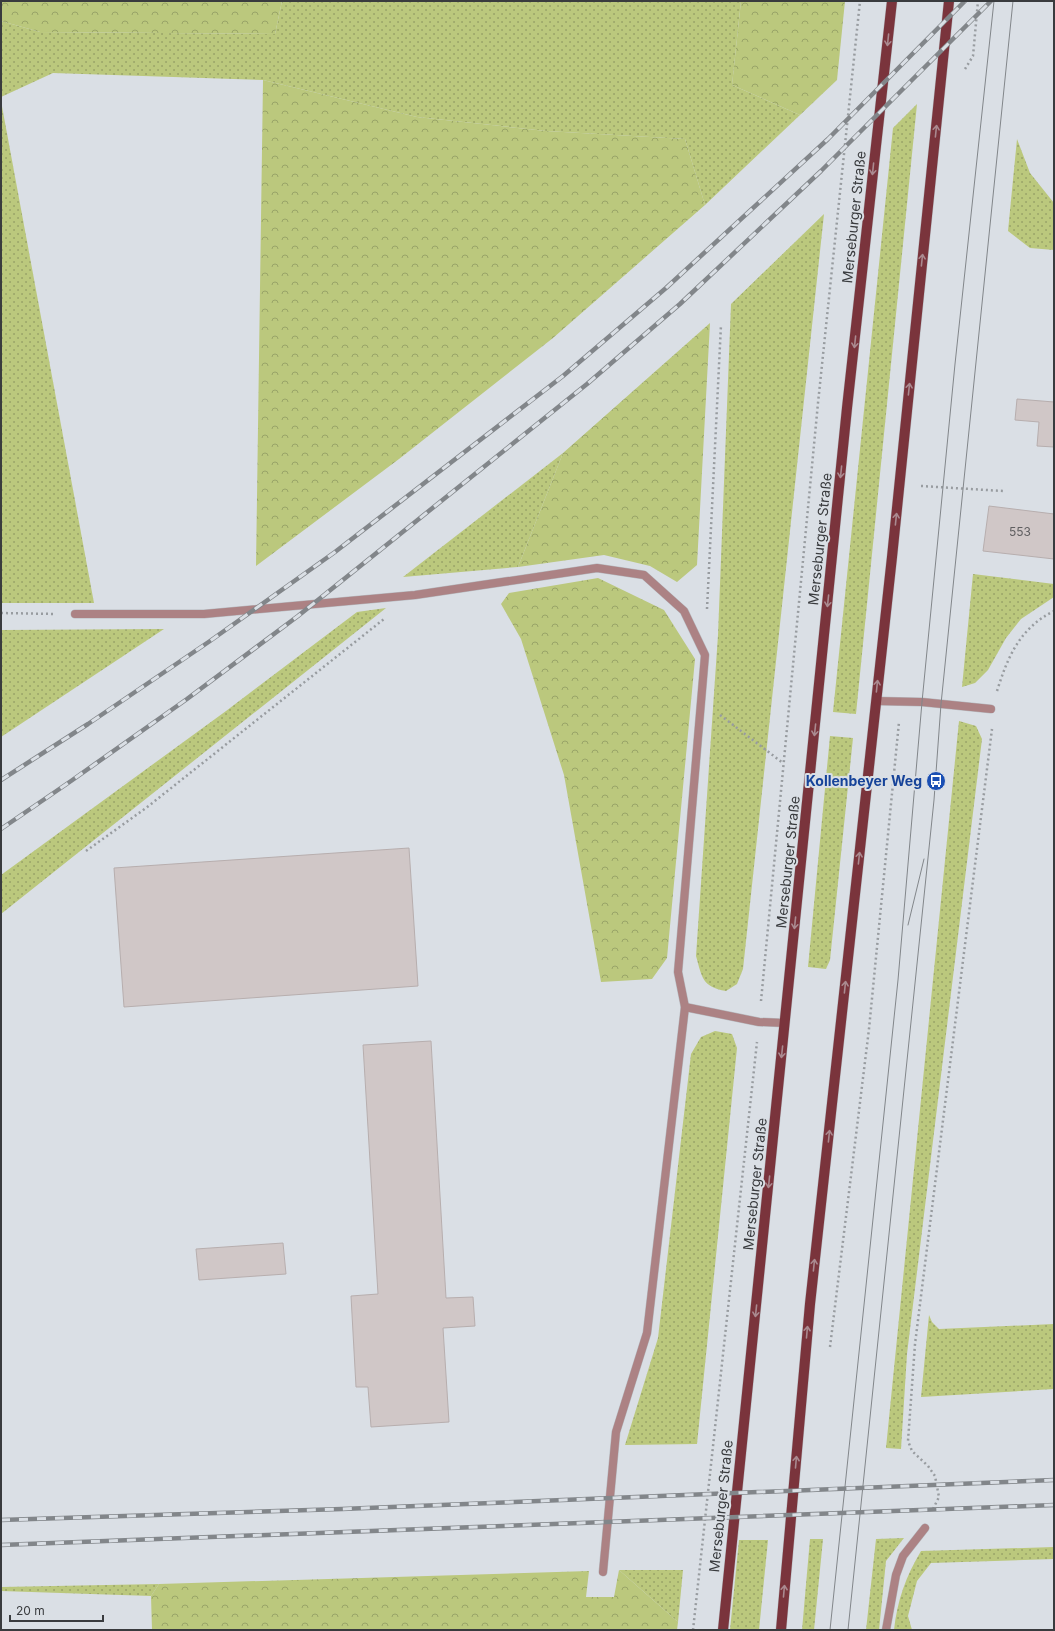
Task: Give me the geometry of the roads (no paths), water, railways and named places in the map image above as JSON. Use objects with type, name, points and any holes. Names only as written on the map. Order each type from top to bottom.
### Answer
[{"type":"main road","name":"Merseburger Straße","points":[[723,1630],[847,408],[892,1]]},
{"type":"main road","points":[[781,1630],[810,1304],[876,701],[949,1]]},
{"type":"lane","points":[[75,614],[204,614],[415,595],[597,568],[644,575],[684,611],[705,655],[678,972],[685,1006],[647,1333],[616,1432],[602,1572]]},
{"type":"lane","points":[[876,701],[922,702],[991,709]]},
{"type":"lane","points":[[685,1006],[759,1022],[785,1023]]},
{"type":"lane","points":[[886,1630],[898,1568],[903,1556],[925,1528]]},
{"type":"tram line","points":[[830,1630],[898,980],[922,702],[955,364],[994,1]]},
{"type":"tram line","points":[[848,1630],[934,800],[941,704],[1013,1]]},
{"type":"tram line","points":[[908,925],[924,859]]},
{"type":"railway","points":[[1,780],[88,724],[210,641],[335,552],[563,376],[666,288],[828,139],[965,1]]},
{"type":"railway","points":[[1,829],[187,699],[298,616],[587,384],[680,304],[821,171],[991,1]]},
{"type":"railway","points":[[1,1520],[342,1509],[1054,1480]]},
{"type":"railway","points":[[1,1545],[1054,1505]]},
{"type":"place","name":"Kollenbeyer Weg","points":[[936,781]]}]
